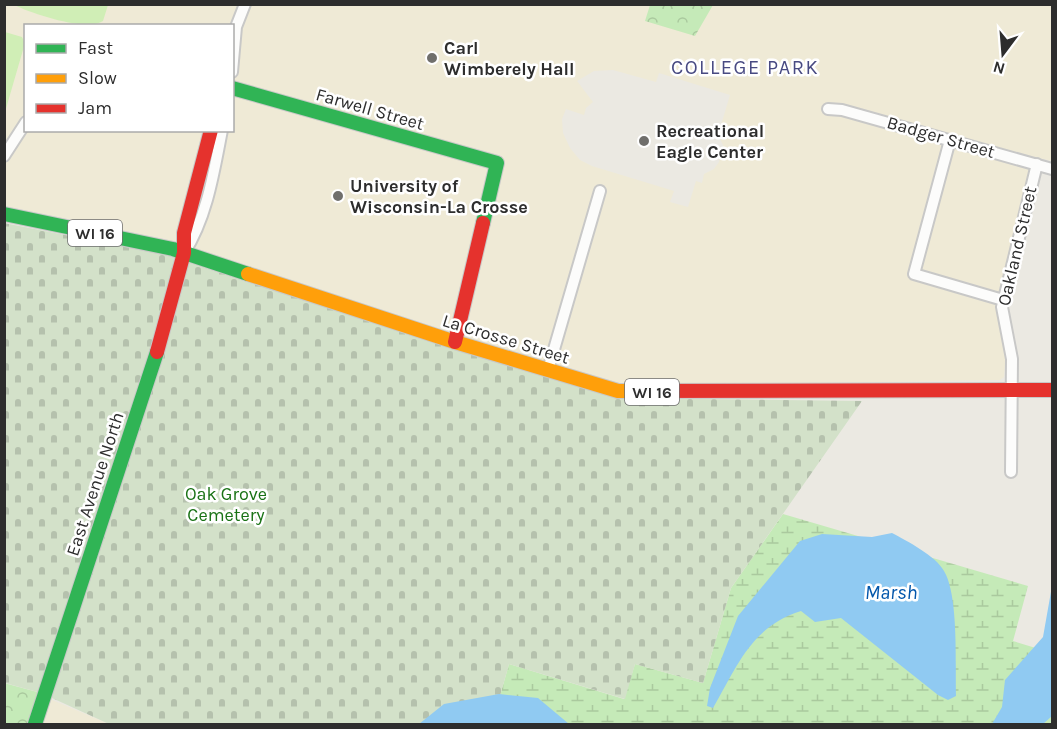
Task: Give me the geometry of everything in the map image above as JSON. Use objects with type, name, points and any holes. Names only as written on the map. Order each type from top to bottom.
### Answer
[{"type":"street","points":[[234,50],[236,27],[244,4]]},
{"type":"street","name":"Farwell Street","points":[[234,89],[497,163],[455,342]]},
{"type":"street","name":"Badger Street","points":[[828,109],[842,110],[1053,169]]},
{"type":"street","points":[[4,156],[24,125]]},
{"type":"street","name":"East Avenue North","points":[[35,724],[153,367],[184,253],[184,232],[209,132]]},
{"type":"street","name":"East Avenue North","points":[[184,253],[200,222],[222,132]]},
{"type":"street","points":[[950,140],[914,274],[1003,300]]},
{"type":"street","name":"Oakland Street","points":[[1011,472],[1011,350],[1002,318],[1003,300],[1037,164]]},
{"type":"street","points":[[548,370],[600,191]]},
{"type":"street","name":"La Crosse Street","points":[[4,214],[184,253],[455,342],[618,391],[1012,389]]},
{"type":"street","name":"WI 16","points":[[1012,389],[1053,390]]},
{"type":"shaded area","name":"University of Wisconsin-La Crosse","points":[[5,5],[1052,5],[1052,161],[1034,157],[996,309],[1006,352],[1004,377],[1000,380],[640,386],[605,382],[164,239],[5,206]],"holes":[[[613,70],[656,82],[659,73],[730,95],[718,135],[723,145],[719,162],[714,169],[704,174],[702,183],[696,181],[688,207],[670,202],[674,191],[592,166],[580,160],[570,148],[563,133],[562,119],[566,109],[584,115],[586,108],[593,102],[577,81],[594,71]]]},
{"type":"shaded area","points":[[50,699],[109,724],[42,724]]},
{"type":"green space","points":[[650,4],[713,5],[695,36],[645,21]]},
{"type":"green space","points":[[14,5],[108,5],[103,21],[85,24],[46,17]]},
{"type":"green space","points":[[5,32],[22,37],[24,46],[5,112]]},
{"type":"green space","name":"Oak Grove Cemetery","points":[[4,223],[177,257],[615,398],[862,401],[731,588],[703,683],[635,664],[625,699],[509,664],[492,724],[109,724],[41,693],[5,683]]},
{"type":"green space","points":[[783,514],[1028,586],[1013,641],[1052,653],[1052,724],[492,724],[509,664],[624,699],[635,664],[703,683],[731,588]]},
{"type":"green space","points":[[4,683],[41,693],[30,724],[5,724]]},
{"type":"water","name":"Marsh","points":[[892,533],[921,549],[935,560],[949,582],[954,613],[956,696],[948,700],[938,695],[841,618],[815,622],[801,611],[784,618],[758,637],[739,663],[713,708],[707,706],[710,688],[738,616],[800,541],[822,534],[872,537]]},
{"type":"water","points":[[1052,586],[1052,716],[1043,724],[992,724],[1002,707],[1005,680],[1043,637]]},
{"type":"water","points":[[499,694],[538,698],[569,724],[419,724],[444,704]]},
{"type":"traffic: fast","points":[[234,89],[497,163],[483,223]]},
{"type":"traffic: fast","points":[[4,214],[173,249],[248,274]]},
{"type":"traffic: fast","points":[[35,724],[157,352]]},
{"type":"traffic: slow","points":[[248,274],[455,342],[618,391],[636,391]]},
{"type":"traffic: jam","points":[[157,352],[184,253],[184,233],[210,132]]},
{"type":"traffic: jam","points":[[455,342],[483,223]]},
{"type":"traffic: jam","points":[[636,391],[1052,390]]},
{"type":"place","name":"Carl Wimberely Hall","points":[[432,58]]},
{"type":"place","name":"Recreational Eagle Center","points":[[644,141]]},
{"type":"place","name":"University of Wisconsin-La Crosse","points":[[338,196]]},
{"type":"district","name":"COLLEGE PARK","points":[[745,67]]}]
